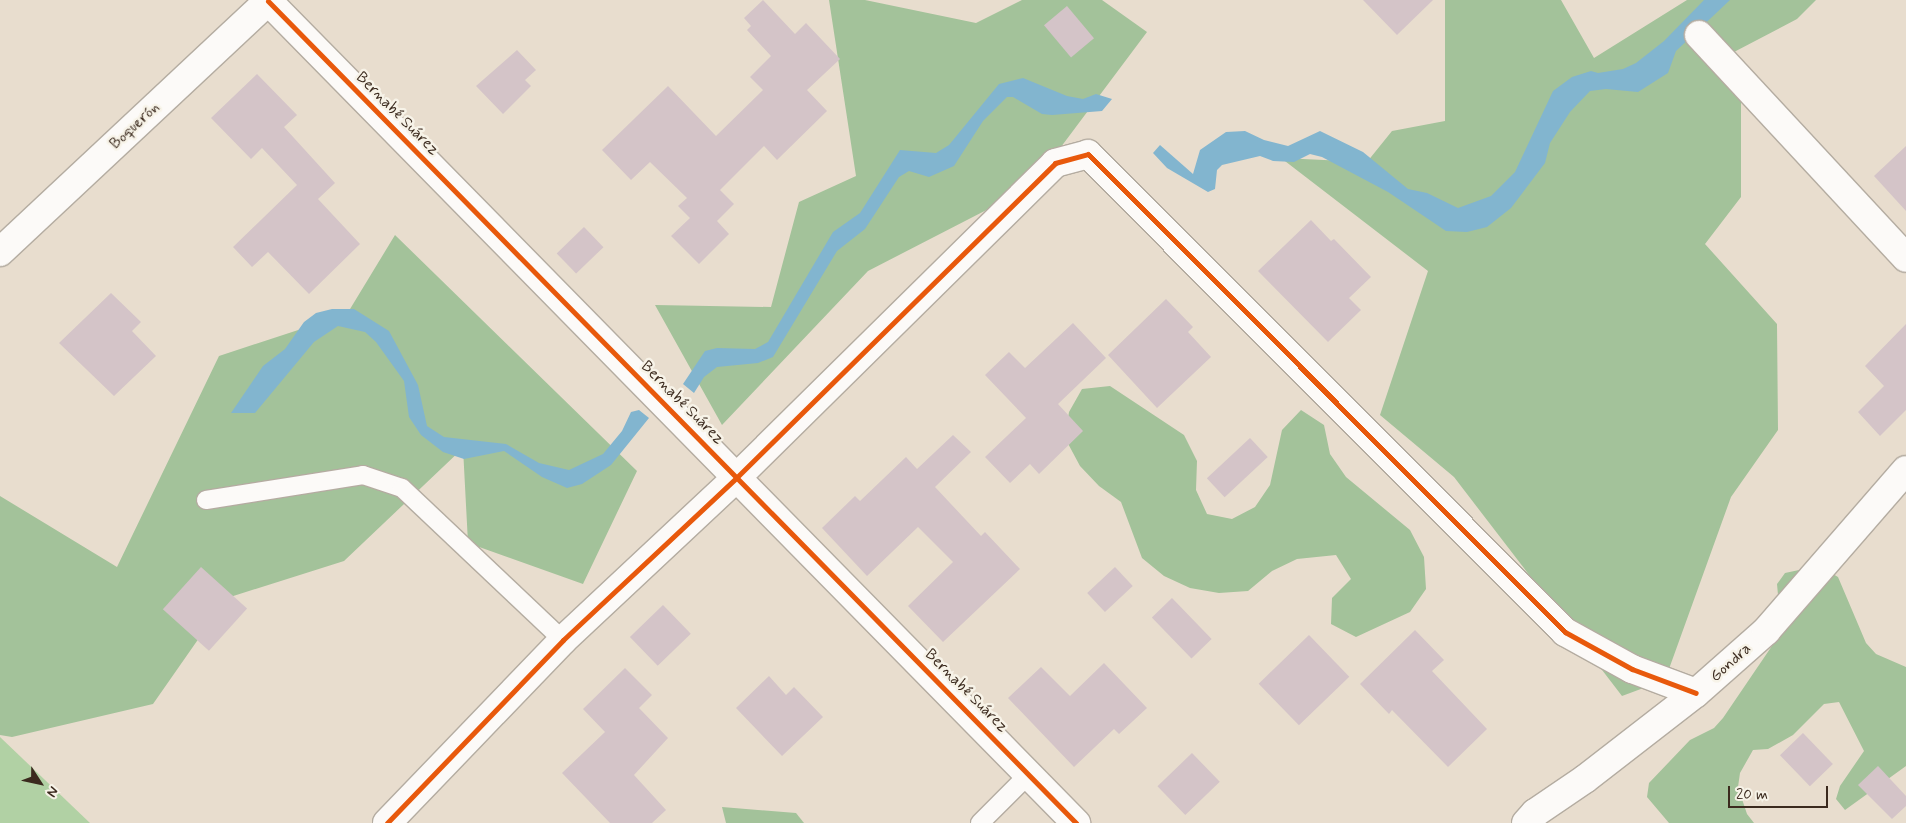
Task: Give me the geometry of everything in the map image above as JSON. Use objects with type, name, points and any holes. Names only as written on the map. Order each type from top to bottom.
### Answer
[{"type":"street","name":"Boquerón","points":[[0,252],[269,0]]},
{"type":"street","name":"Bernabé Suárez","points":[[269,0],[1030,773],[1076,823]]},
{"type":"street","points":[[1699,35],[1906,258]]},
{"type":"street","points":[[387,823],[564,640],[737,476],[1055,163],[1088,154],[1564,632],[1632,669],[1696,693]]},
{"type":"street","name":"Gondra","points":[[1526,823],[1535,813],[1585,779],[1696,693],[1766,631],[1906,470]]},
{"type":"lane","points":[[206,500],[363,475],[402,488],[564,640]]},
{"type":"lane","points":[[980,823],[1030,773]]},
{"type":"green space","points":[[829,0],[865,0],[976,23],[1022,0],[1102,0],[1147,32],[1031,187],[868,271],[722,425],[655,305],[771,307],[799,202],[856,176]]},
{"type":"green space","points":[[1445,0],[1561,0],[1594,58],[1687,0],[1816,0],[1797,19],[1711,64],[1741,91],[1741,197],[1705,244],[1777,324],[1778,430],[1731,497],[1665,680],[1622,696],[1454,477],[1380,415],[1428,271],[1281,158],[1367,162],[1392,131],[1445,121]]},
{"type":"green space","points":[[395,235],[637,471],[583,584],[468,543],[463,448],[344,561],[227,598],[153,704],[12,737],[0,735],[0,496],[117,567],[219,356],[347,314]]},
{"type":"green space","points":[[1110,386],[1184,435],[1197,461],[1196,490],[1207,514],[1232,519],[1255,507],[1270,485],[1282,430],[1301,410],[1324,425],[1330,454],[1346,477],[1410,530],[1424,557],[1426,589],[1410,612],[1356,637],[1331,624],[1332,598],[1351,579],[1336,555],[1297,559],[1272,571],[1248,591],[1219,593],[1190,588],[1164,576],[1142,558],[1121,502],[1099,486],[1080,466],[1065,438],[1069,412],[1082,389]]},
{"type":"green space","points":[[1799,570],[1826,570],[1838,577],[1866,643],[1876,654],[1906,667],[1906,766],[1845,810],[1836,799],[1840,786],[1864,751],[1839,702],[1824,704],[1793,735],[1768,749],[1753,750],[1740,773],[1738,787],[1747,814],[1754,823],[1669,823],[1647,797],[1649,783],[1690,740],[1714,728],[1723,718],[1776,640],[1781,628],[1777,584],[1785,573]]},
{"type":"green space","points":[[0,737],[90,823],[0,823]]},
{"type":"green space","points":[[722,807],[796,813],[804,823],[726,823]]},
{"type":"water","points":[[1704,0],[1730,0],[1676,51],[1668,73],[1638,92],[1606,89],[1590,91],[1570,112],[1550,143],[1545,163],[1511,208],[1487,227],[1467,232],[1446,231],[1388,192],[1322,157],[1310,154],[1294,162],[1273,161],[1260,156],[1222,165],[1217,170],[1215,189],[1208,192],[1167,168],[1153,153],[1160,145],[1193,174],[1200,150],[1226,132],[1245,131],[1264,140],[1288,146],[1320,131],[1363,152],[1408,189],[1427,193],[1458,208],[1491,196],[1515,172],[1553,91],[1572,77],[1591,71],[1598,73],[1623,69],[1636,63],[1664,41]]},
{"type":"water","points":[[1023,78],[1067,96],[1083,99],[1096,94],[1112,99],[1102,111],[1052,115],[1042,114],[1013,97],[1007,97],[983,121],[954,166],[929,177],[909,171],[899,177],[865,229],[837,251],[773,357],[758,363],[717,367],[704,377],[694,393],[683,384],[705,351],[717,348],[755,349],[768,342],[833,232],[860,213],[900,150],[936,153],[949,145],[999,84]]},
{"type":"water","points":[[332,309],[354,309],[389,331],[418,385],[427,426],[444,437],[506,444],[539,463],[569,470],[603,454],[622,431],[631,412],[639,410],[649,418],[611,465],[582,484],[567,488],[542,477],[504,451],[464,459],[443,452],[421,435],[409,417],[404,381],[376,342],[365,332],[338,326],[314,342],[255,413],[231,413],[263,366],[285,349],[304,322],[316,313]]},
{"type":"building","points":[[763,0],[795,34],[806,23],[840,59],[807,90],[827,111],[777,160],[764,146],[720,190],[734,204],[717,221],[729,234],[699,264],[671,236],[690,218],[678,206],[687,198],[650,162],[631,180],[602,150],[668,86],[716,136],[763,90],[750,77],[771,56],[747,30],[751,26],[744,18]]},
{"type":"building","points":[[1363,0],[1433,0],[1397,35]]},
{"type":"building","points":[[1067,6],[1094,38],[1071,57],[1044,25]]},
{"type":"building","points":[[517,50],[536,70],[525,80],[531,86],[503,114],[476,86]]},
{"type":"building","points":[[257,74],[297,115],[284,127],[335,183],[318,199],[360,244],[309,294],[268,252],[252,267],[233,247],[297,185],[262,148],[251,159],[211,118]]},
{"type":"building","points":[[1906,146],[1906,211],[1874,176]]},
{"type":"building","points":[[1311,220],[1331,241],[1334,239],[1371,277],[1349,298],[1361,310],[1328,342],[1258,271]]},
{"type":"building","points":[[584,227],[603,247],[576,274],[557,253]]},
{"type":"building","points":[[111,293],[141,322],[132,331],[156,356],[114,396],[59,343]]},
{"type":"building","points":[[1166,299],[1193,327],[1188,332],[1211,357],[1157,408],[1108,355]]},
{"type":"building","points":[[1073,323],[1106,358],[1058,404],[1083,431],[1039,474],[1030,464],[1010,483],[985,457],[1026,418],[985,375],[1009,352],[1025,368]]},
{"type":"building","points":[[1906,324],[1906,410],[1880,436],[1858,412],[1884,386],[1865,366]]},
{"type":"building","points":[[953,435],[971,452],[935,487],[981,536],[985,532],[1020,569],[943,642],[908,606],[953,562],[918,527],[867,576],[822,528],[855,496],[860,501],[906,457],[917,469]]},
{"type":"building","points":[[1250,438],[1268,457],[1225,497],[1207,478]]},
{"type":"building","points":[[201,567],[247,608],[209,651],[163,609]]},
{"type":"building","points":[[1115,567],[1133,586],[1105,612],[1087,593]]},
{"type":"building","points":[[1172,598],[1212,639],[1191,658],[1152,617]]},
{"type":"building","points":[[663,605],[691,634],[658,666],[630,637]]},
{"type":"building","points":[[1415,630],[1444,660],[1432,671],[1487,729],[1448,767],[1392,710],[1389,714],[1360,684]]},
{"type":"building","points":[[1309,635],[1349,677],[1299,725],[1259,684]]},
{"type":"building","points":[[1104,663],[1147,708],[1119,734],[1114,729],[1074,767],[1008,698],[1041,667],[1070,696]]},
{"type":"building","points":[[625,668],[652,695],[639,708],[668,738],[634,775],[666,810],[652,823],[610,823],[562,773],[605,732],[583,709]]},
{"type":"building","points":[[769,676],[786,695],[794,687],[823,717],[782,756],[736,708]]},
{"type":"building","points":[[1803,733],[1833,764],[1810,786],[1780,755]]},
{"type":"building","points":[[1192,753],[1220,782],[1185,815],[1157,786]]},
{"type":"building","points":[[1878,766],[1906,796],[1906,806],[1892,819],[1858,785]]},
{"type":"cycle path","points":[[268,1],[1076,823]]},
{"type":"cycle path","points":[[387,823],[563,640],[737,477],[1055,163],[1088,154],[1565,632],[1632,669],[1696,693]]}]
